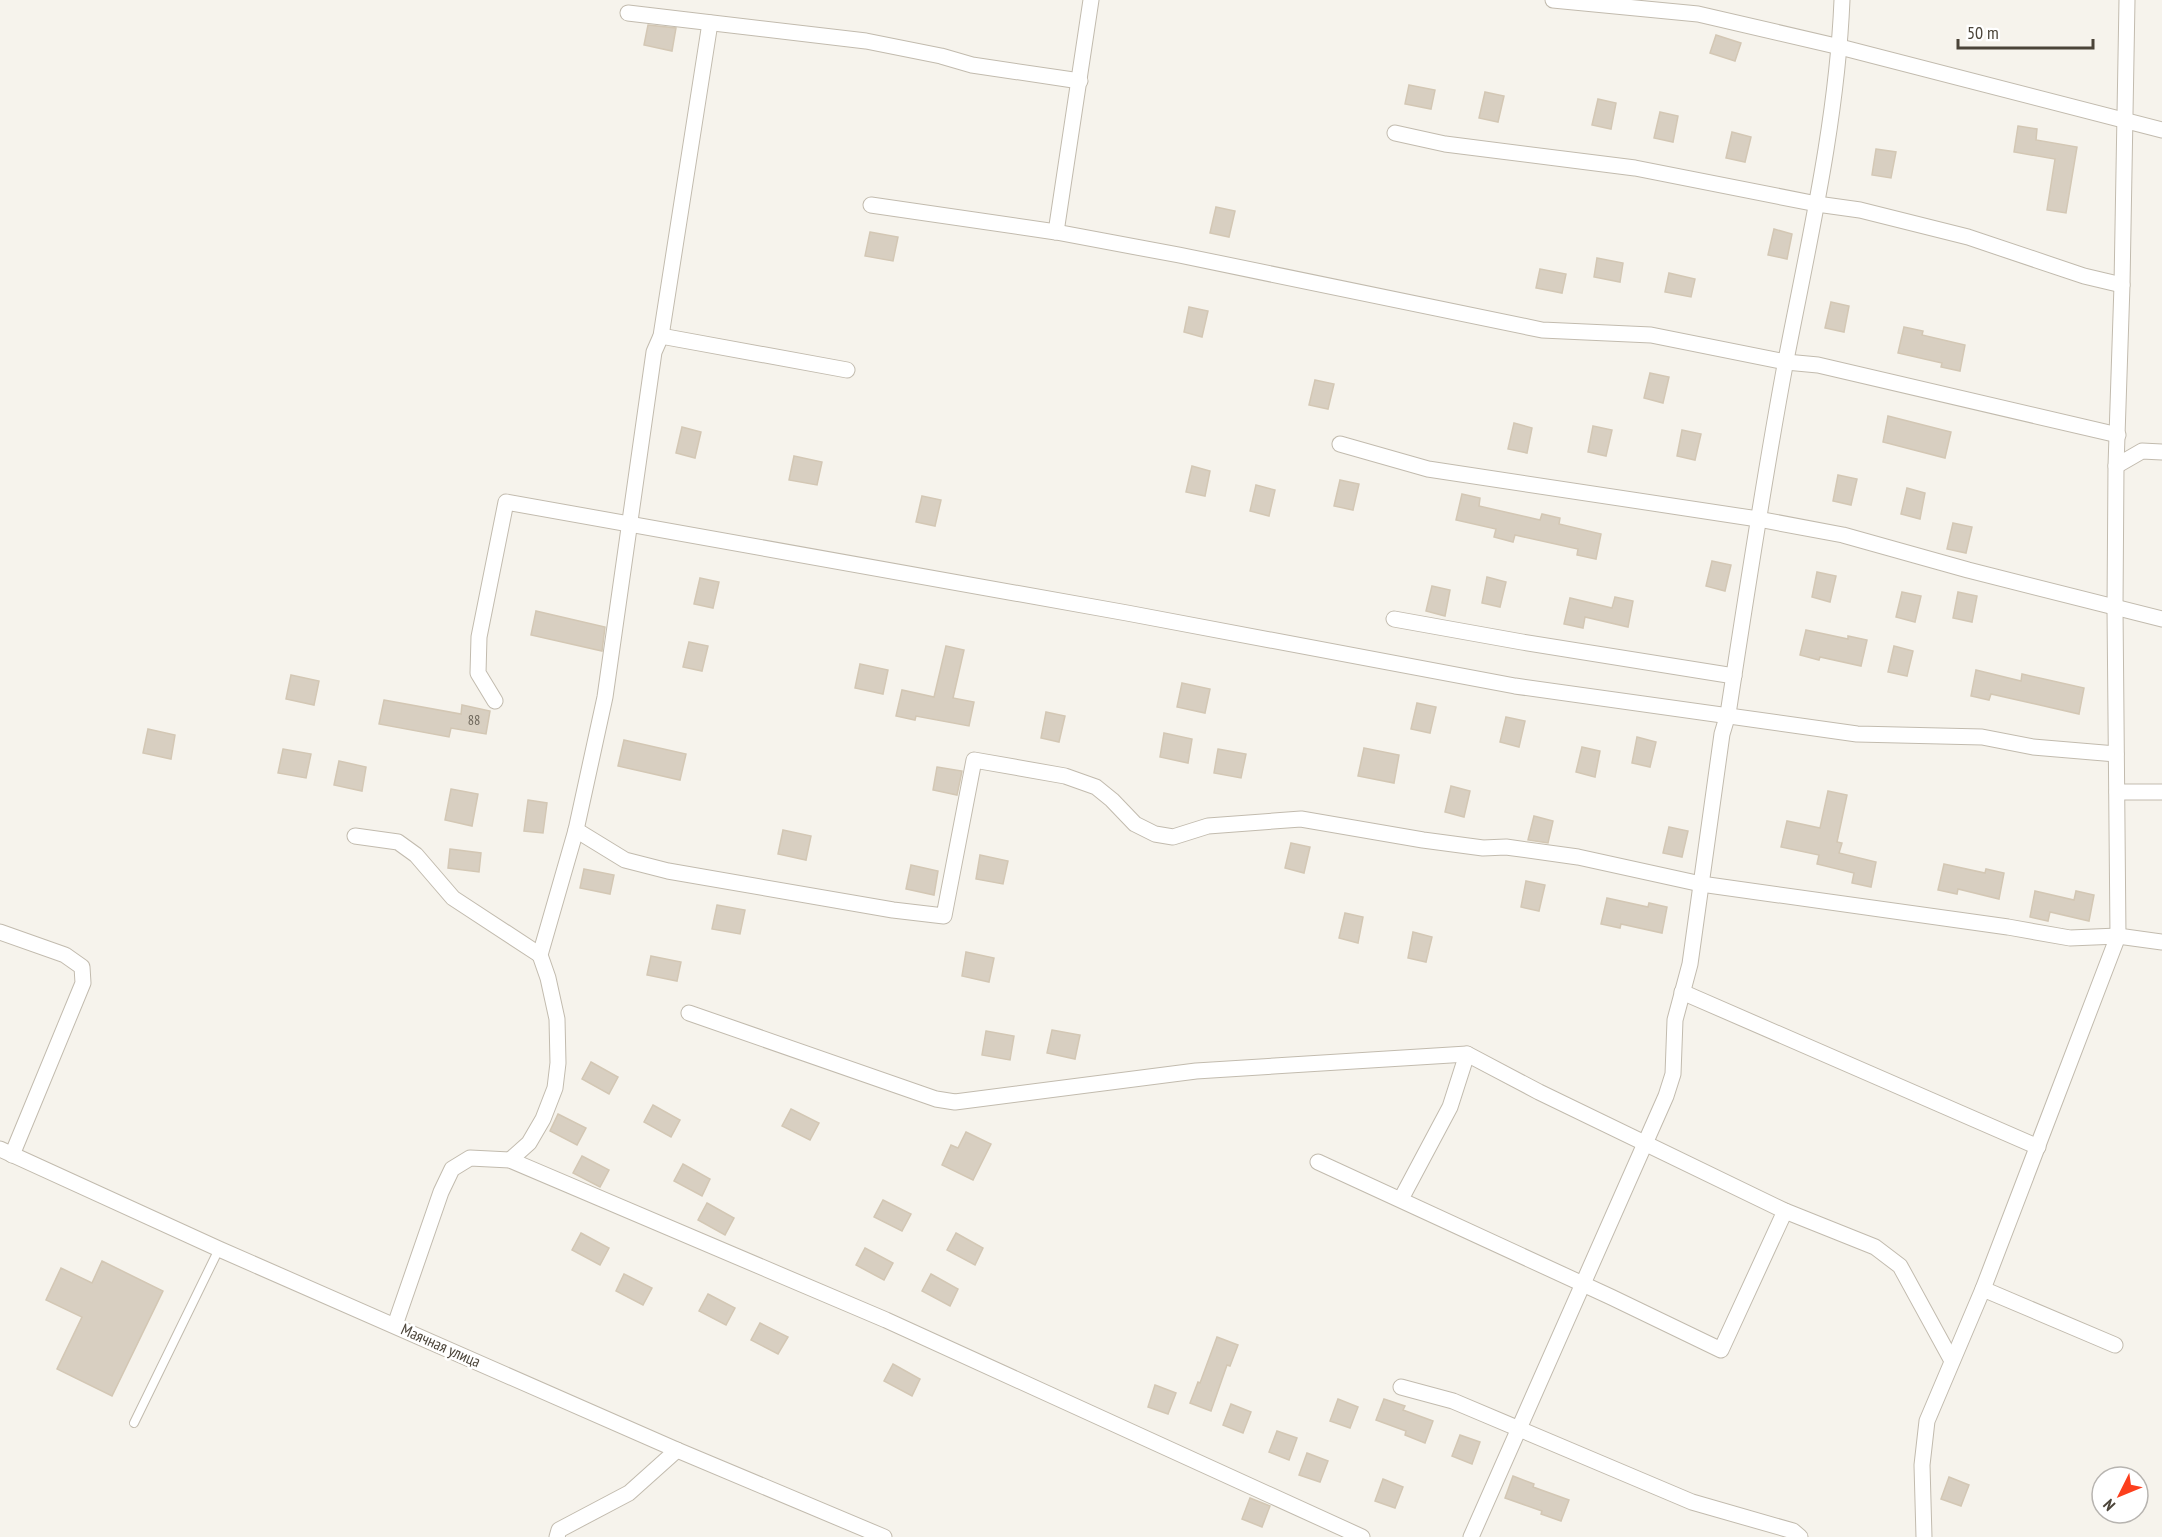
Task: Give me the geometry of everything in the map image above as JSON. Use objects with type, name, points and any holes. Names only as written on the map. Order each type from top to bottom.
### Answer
[{"type":"street","points":[[1056,232],[1092,0]]},
{"type":"street","points":[[1553,0],[1698,14],[1840,47],[2162,130]]},
{"type":"street","points":[[1471,1537],[1666,1096],[1673,1074],[1675,1020],[1690,964],[1722,734],[1728,714],[1758,519],[1786,362],[1817,204],[1840,47],[1842,0]]},
{"type":"street","points":[[1924,1537],[1922,1465],[1928,1421],[1983,1289],[2118,936],[2116,466],[2127,0]]},
{"type":"street","points":[[628,13],[866,40],[972,65],[1080,81]]},
{"type":"street","points":[[510,1160],[529,1143],[543,1119],[555,1088],[558,1063],[557,1019],[548,978],[540,955],[576,830],[605,697],[654,352],[661,336],[710,22]]},
{"type":"street","points":[[1395,133],[1445,144],[1635,168],[1817,204],[1860,210],[1968,237],[2084,276],[2122,285]]},
{"type":"street","points":[[871,205],[1056,232],[1542,330],[1651,335],[1786,362],[1818,365],[2118,435]]},
{"type":"street","points":[[661,336],[847,370]]},
{"type":"street","points":[[1340,444],[1428,469],[1758,519],[1843,535],[2115,609],[2162,619]]},
{"type":"street","points":[[2116,466],[2142,451],[2162,452]]},
{"type":"street","points":[[495,701],[478,673],[479,637],[506,502],[1127,613],[1515,686],[1728,714],[1857,734],[1982,737],[2033,747],[2116,754]]},
{"type":"street","points":[[1394,619],[1734,676]]},
{"type":"street","points":[[576,830],[625,860],[668,871],[892,910],[944,916],[974,760],[1065,776],[1096,787],[1135,824],[1155,834],[1173,837],[1208,826],[1300,819],[1433,842],[1483,848],[1506,847],[1578,857],[1701,884],[2008,927],[2070,938],[2118,936],[2162,942]]},
{"type":"street","points":[[2117,792],[2162,792]]},
{"type":"street","points":[[355,836],[398,842],[416,855],[453,898],[540,955]]},
{"type":"street","points":[[0,932],[65,955],[81,967],[83,983],[6,1152]]},
{"type":"street","points":[[1682,992],[2038,1148]]},
{"type":"street","points":[[689,1013],[936,1099],[955,1102],[1196,1071],[1467,1054],[1539,1092],[1785,1211],[1875,1247],[1900,1266],[1952,1361]]},
{"type":"street","points":[[1401,1199],[1449,1107],[1467,1054]]},
{"type":"street","name":"Маячная улица","points":[[6,1152],[219,1249],[677,1450],[883,1537]]},
{"type":"street","points":[[394,1325],[441,1192],[452,1169],[470,1158],[510,1160],[886,1320],[1362,1537]]},
{"type":"street","points":[[1318,1162],[1721,1350],[1785,1211]]},
{"type":"street","points":[[1983,1289],[2115,1345]]},
{"type":"street","points":[[1401,1387],[1453,1401],[1692,1502],[1793,1531],[1800,1537]]},
{"type":"street","points":[[557,1535],[629,1493],[677,1450]]},
{"type":"lane","points":[[134,1423],[219,1249]]},
{"type":"building","points":[[648,25],[676,28],[672,51],[644,45]]},
{"type":"building","points":[[1716,35],[1741,43],[1735,61],[1710,53]]},
{"type":"building","points":[[1409,85],[1435,90],[1431,109],[1405,104]]},
{"type":"building","points":[[1485,92],[1504,96],[1498,122],[1479,118]]},
{"type":"building","points":[[1598,99],[1616,103],[1611,129],[1592,125]]},
{"type":"building","points":[[1660,112],[1678,116],[1673,142],[1654,138]]},
{"type":"building","points":[[2018,126],[2037,129],[2036,140],[2077,147],[2066,213],[2047,210],[2055,159],[2014,152]]},
{"type":"building","points":[[1732,132],[1751,137],[1745,162],[1726,158]]},
{"type":"building","points":[[1876,149],[1896,152],[1891,178],[1872,175]]},
{"type":"building","points":[[1216,207],[1235,211],[1229,237],[1210,233]]},
{"type":"building","points":[[1774,229],[1792,234],[1787,259],[1768,255]]},
{"type":"building","points":[[870,232],[898,237],[893,261],[865,256]]},
{"type":"building","points":[[1597,258],[1623,263],[1620,282],[1594,277]]},
{"type":"building","points":[[1540,269],[1566,274],[1562,293],[1536,288]]},
{"type":"building","points":[[1669,273],[1695,279],[1691,297],[1665,292]]},
{"type":"building","points":[[1831,302],[1849,306],[1844,332],[1825,328]]},
{"type":"building","points":[[1189,307],[1208,311],[1202,337],[1184,332]]},
{"type":"building","points":[[1904,327],[1923,331],[1922,335],[1965,345],[1960,371],[1941,367],[1942,363],[1898,353]]},
{"type":"building","points":[[1650,373],[1669,377],[1663,403],[1644,398]]},
{"type":"building","points":[[1315,380],[1334,384],[1328,409],[1309,405]]},
{"type":"building","points":[[1888,416],[1951,432],[1945,458],[1883,442]]},
{"type":"building","points":[[1514,423],[1532,428],[1527,453],[1508,449]]},
{"type":"building","points":[[1593,426],[1612,430],[1606,456],[1588,452]]},
{"type":"building","points":[[682,427],[701,432],[695,458],[676,453]]},
{"type":"building","points":[[1682,430],[1701,434],[1695,460],[1677,456]]},
{"type":"building","points":[[794,456],[822,462],[817,485],[789,480]]},
{"type":"building","points":[[1192,466],[1210,471],[1205,496],[1186,492]]},
{"type":"building","points":[[1838,475],[1857,479],[1851,505],[1833,501]]},
{"type":"building","points":[[1340,480],[1359,484],[1353,510],[1334,506]]},
{"type":"building","points":[[1256,485],[1275,490],[1269,516],[1250,511]]},
{"type":"building","points":[[1907,488],[1925,493],[1920,519],[1901,514]]},
{"type":"building","points":[[1462,494],[1480,498],[1479,506],[1540,520],[1542,514],[1560,518],[1559,524],[1601,534],[1596,559],[1577,555],[1578,549],[1515,535],[1513,542],[1494,537],[1496,529],[1456,520]]},
{"type":"building","points":[[922,496],[941,500],[935,526],[916,522]]},
{"type":"building","points":[[1953,523],[1972,527],[1966,553],[1947,549]]},
{"type":"building","points":[[1712,561],[1731,565],[1725,591],[1706,586]]},
{"type":"building","points":[[1817,572],[1836,576],[1830,602],[1812,597]]},
{"type":"building","points":[[1487,577],[1506,582],[1500,607],[1482,603]]},
{"type":"building","points":[[700,578],[719,582],[713,608],[694,604]]},
{"type":"building","points":[[1432,586],[1450,590],[1445,616],[1426,611]]},
{"type":"building","points":[[1902,592],[1921,596],[1915,622],[1896,617]]},
{"type":"building","points":[[1958,592],[1977,596],[1972,622],[1953,618]]},
{"type":"building","points":[[1615,597],[1633,601],[1628,627],[1585,617],[1583,628],[1564,624],[1570,598],[1612,608]]},
{"type":"building","points":[[536,611],[605,627],[602,651],[531,635]]},
{"type":"building","points":[[1806,630],[1848,639],[1848,636],[1867,640],[1861,666],[1800,655]]},
{"type":"building","points":[[689,642],[708,646],[702,671],[683,667]]},
{"type":"building","points":[[946,646],[964,650],[953,698],[974,702],[969,726],[916,716],[915,720],[896,716],[902,690],[934,697]]},
{"type":"building","points":[[1894,646],[1913,651],[1907,676],[1888,672]]},
{"type":"building","points":[[860,664],[888,670],[883,694],[855,688]]},
{"type":"building","points":[[1976,670],[2021,681],[2022,674],[2084,688],[2079,714],[1991,694],[1989,700],[1971,696]]},
{"type":"building","points":[[291,675],[319,681],[314,705],[286,699]]},
{"type":"building","points":[[1182,683],[1210,689],[1205,713],[1177,707]]},
{"type":"building","points":[[384,700],[461,714],[462,705],[490,711],[486,734],[451,728],[449,737],[379,724]]},
{"type":"building","points":[[1417,703],[1436,707],[1430,733],[1411,729]]},
{"type":"building","points":[[1046,712],[1065,716],[1059,742],[1041,738]]},
{"type":"building","points":[[1506,717],[1525,721],[1519,747],[1500,742]]},
{"type":"building","points":[[148,729],[175,735],[171,759],[143,753]]},
{"type":"building","points":[[1164,733],[1192,739],[1188,763],[1160,757]]},
{"type":"building","points":[[1637,737],[1656,742],[1650,767],[1632,763]]},
{"type":"building","points":[[624,740],[686,754],[680,780],[618,766]]},
{"type":"building","points":[[1582,747],[1600,751],[1595,777],[1576,772]]},
{"type":"building","points":[[1364,748],[1399,755],[1394,783],[1358,776]]},
{"type":"building","points":[[283,749],[311,754],[306,778],[278,773]]},
{"type":"building","points":[[1218,749],[1246,754],[1241,778],[1214,773]]},
{"type":"building","points":[[339,761],[366,767],[362,791],[334,785]]},
{"type":"building","points":[[937,767],[962,771],[957,795],[933,790]]},
{"type":"building","points":[[1451,786],[1470,791],[1464,817],[1445,812]]},
{"type":"building","points":[[451,789],[478,794],[472,826],[445,820]]},
{"type":"building","points":[[1828,791],[1847,795],[1837,842],[1842,843],[1839,853],[1876,862],[1871,887],[1852,883],[1854,873],[1817,864],[1819,855],[1781,847],[1787,821],[1820,828]]},
{"type":"building","points":[[528,800],[547,803],[543,833],[524,831]]},
{"type":"building","points":[[1534,816],[1553,821],[1548,843],[1528,840]]},
{"type":"building","points":[[1669,827],[1688,831],[1682,857],[1663,853]]},
{"type":"building","points":[[783,830],[811,836],[806,860],[778,854]]},
{"type":"building","points":[[1291,843],[1310,847],[1304,873],[1285,868]]},
{"type":"building","points":[[450,849],[481,853],[479,872],[448,868]]},
{"type":"building","points":[[980,855],[1008,861],[1003,884],[976,879]]},
{"type":"building","points":[[1944,864],[1985,873],[1986,869],[2004,873],[1999,899],[1958,889],[1957,894],[1938,890]]},
{"type":"building","points":[[911,865],[938,871],[934,895],[906,889]]},
{"type":"building","points":[[584,869],[614,875],[610,894],[580,888]]},
{"type":"building","points":[[1526,881],[1545,885],[1539,911],[1521,907]]},
{"type":"building","points":[[2035,891],[2074,900],[2076,891],[2094,895],[2089,921],[2050,912],[2048,921],[2030,917]]},
{"type":"building","points":[[1607,898],[1648,907],[1649,903],[1667,907],[1662,933],[1621,924],[1620,928],[1601,924]]},
{"type":"building","points":[[717,905],[745,910],[740,934],[712,929]]},
{"type":"building","points":[[1345,913],[1363,917],[1358,943],[1339,938]]},
{"type":"building","points":[[1413,932],[1432,937],[1426,962],[1408,958]]},
{"type":"building","points":[[966,952],[994,958],[989,982],[962,976]]},
{"type":"building","points":[[651,956],[681,962],[677,981],[647,975]]},
{"type":"building","points":[[1052,1030],[1080,1035],[1075,1059],[1047,1053]]},
{"type":"building","points":[[986,1031],[1014,1036],[1010,1060],[982,1055]]},
{"type":"building","points":[[591,1062],[618,1077],[609,1094],[582,1079]]},
{"type":"building","points":[[653,1105],[680,1120],[671,1137],[644,1122]]},
{"type":"building","points":[[791,1109],[819,1123],[810,1140],[782,1126]]},
{"type":"building","points":[[558,1114],[586,1128],[577,1145],[550,1131]]},
{"type":"building","points":[[966,1132],[991,1144],[973,1180],[942,1165],[951,1145],[958,1148]]},
{"type":"building","points":[[582,1156],[609,1170],[600,1187],[573,1173]]},
{"type":"building","points":[[683,1164],[710,1179],[702,1196],[674,1181]]},
{"type":"building","points":[[883,1200],[911,1214],[902,1231],[874,1217]]},
{"type":"building","points":[[707,1203],[734,1218],[725,1235],[698,1220]]},
{"type":"building","points":[[581,1233],[609,1248],[600,1265],[572,1250]]},
{"type":"building","points":[[956,1233],[983,1248],[975,1265],[947,1250]]},
{"type":"building","points":[[865,1248],[893,1263],[884,1280],[856,1265]]},
{"type":"building","points":[[102,1261],[163,1291],[112,1396],[57,1369],[82,1317],[46,1300],[61,1268],[92,1283]]},
{"type":"building","points":[[624,1274],[652,1288],[643,1305],[616,1291]]},
{"type":"building","points":[[931,1274],[958,1289],[950,1306],[922,1291]]},
{"type":"building","points":[[708,1294],[735,1308],[726,1325],[699,1311]]},
{"type":"building","points":[[760,1323],[788,1337],[778,1354],[751,1340]]},
{"type":"building","points":[[1217,1337],[1238,1345],[1230,1366],[1227,1365],[1211,1411],[1190,1403]]},
{"type":"building","points":[[893,1364],[920,1379],[912,1396],[884,1381]]},
{"type":"building","points":[[1155,1385],[1176,1393],[1168,1414],[1148,1407]]},
{"type":"building","points":[[1338,1399],[1358,1407],[1350,1428],[1330,1421]]},
{"type":"building","points":[[1384,1399],[1405,1406],[1403,1410],[1433,1421],[1425,1443],[1405,1435],[1406,1431],[1376,1420]]},
{"type":"building","points":[[1231,1404],[1251,1412],[1243,1433],[1223,1425]]},
{"type":"building","points":[[1277,1431],[1297,1438],[1289,1460],[1269,1452]]},
{"type":"building","points":[[1460,1435],[1480,1442],[1472,1464],[1452,1456]]},
{"type":"building","points":[[1307,1453],[1328,1461],[1320,1482],[1299,1475]]},
{"type":"building","points":[[1513,1476],[1534,1484],[1533,1487],[1569,1500],[1561,1521],[1541,1514],[1542,1511],[1505,1498]]},
{"type":"building","points":[[1949,1477],[1969,1485],[1961,1506],[1941,1499]]},
{"type":"building","points":[[1383,1479],[1403,1487],[1395,1508],[1375,1501]]},
{"type":"building","points":[[1250,1498],[1270,1506],[1262,1527],[1242,1519]]}]
